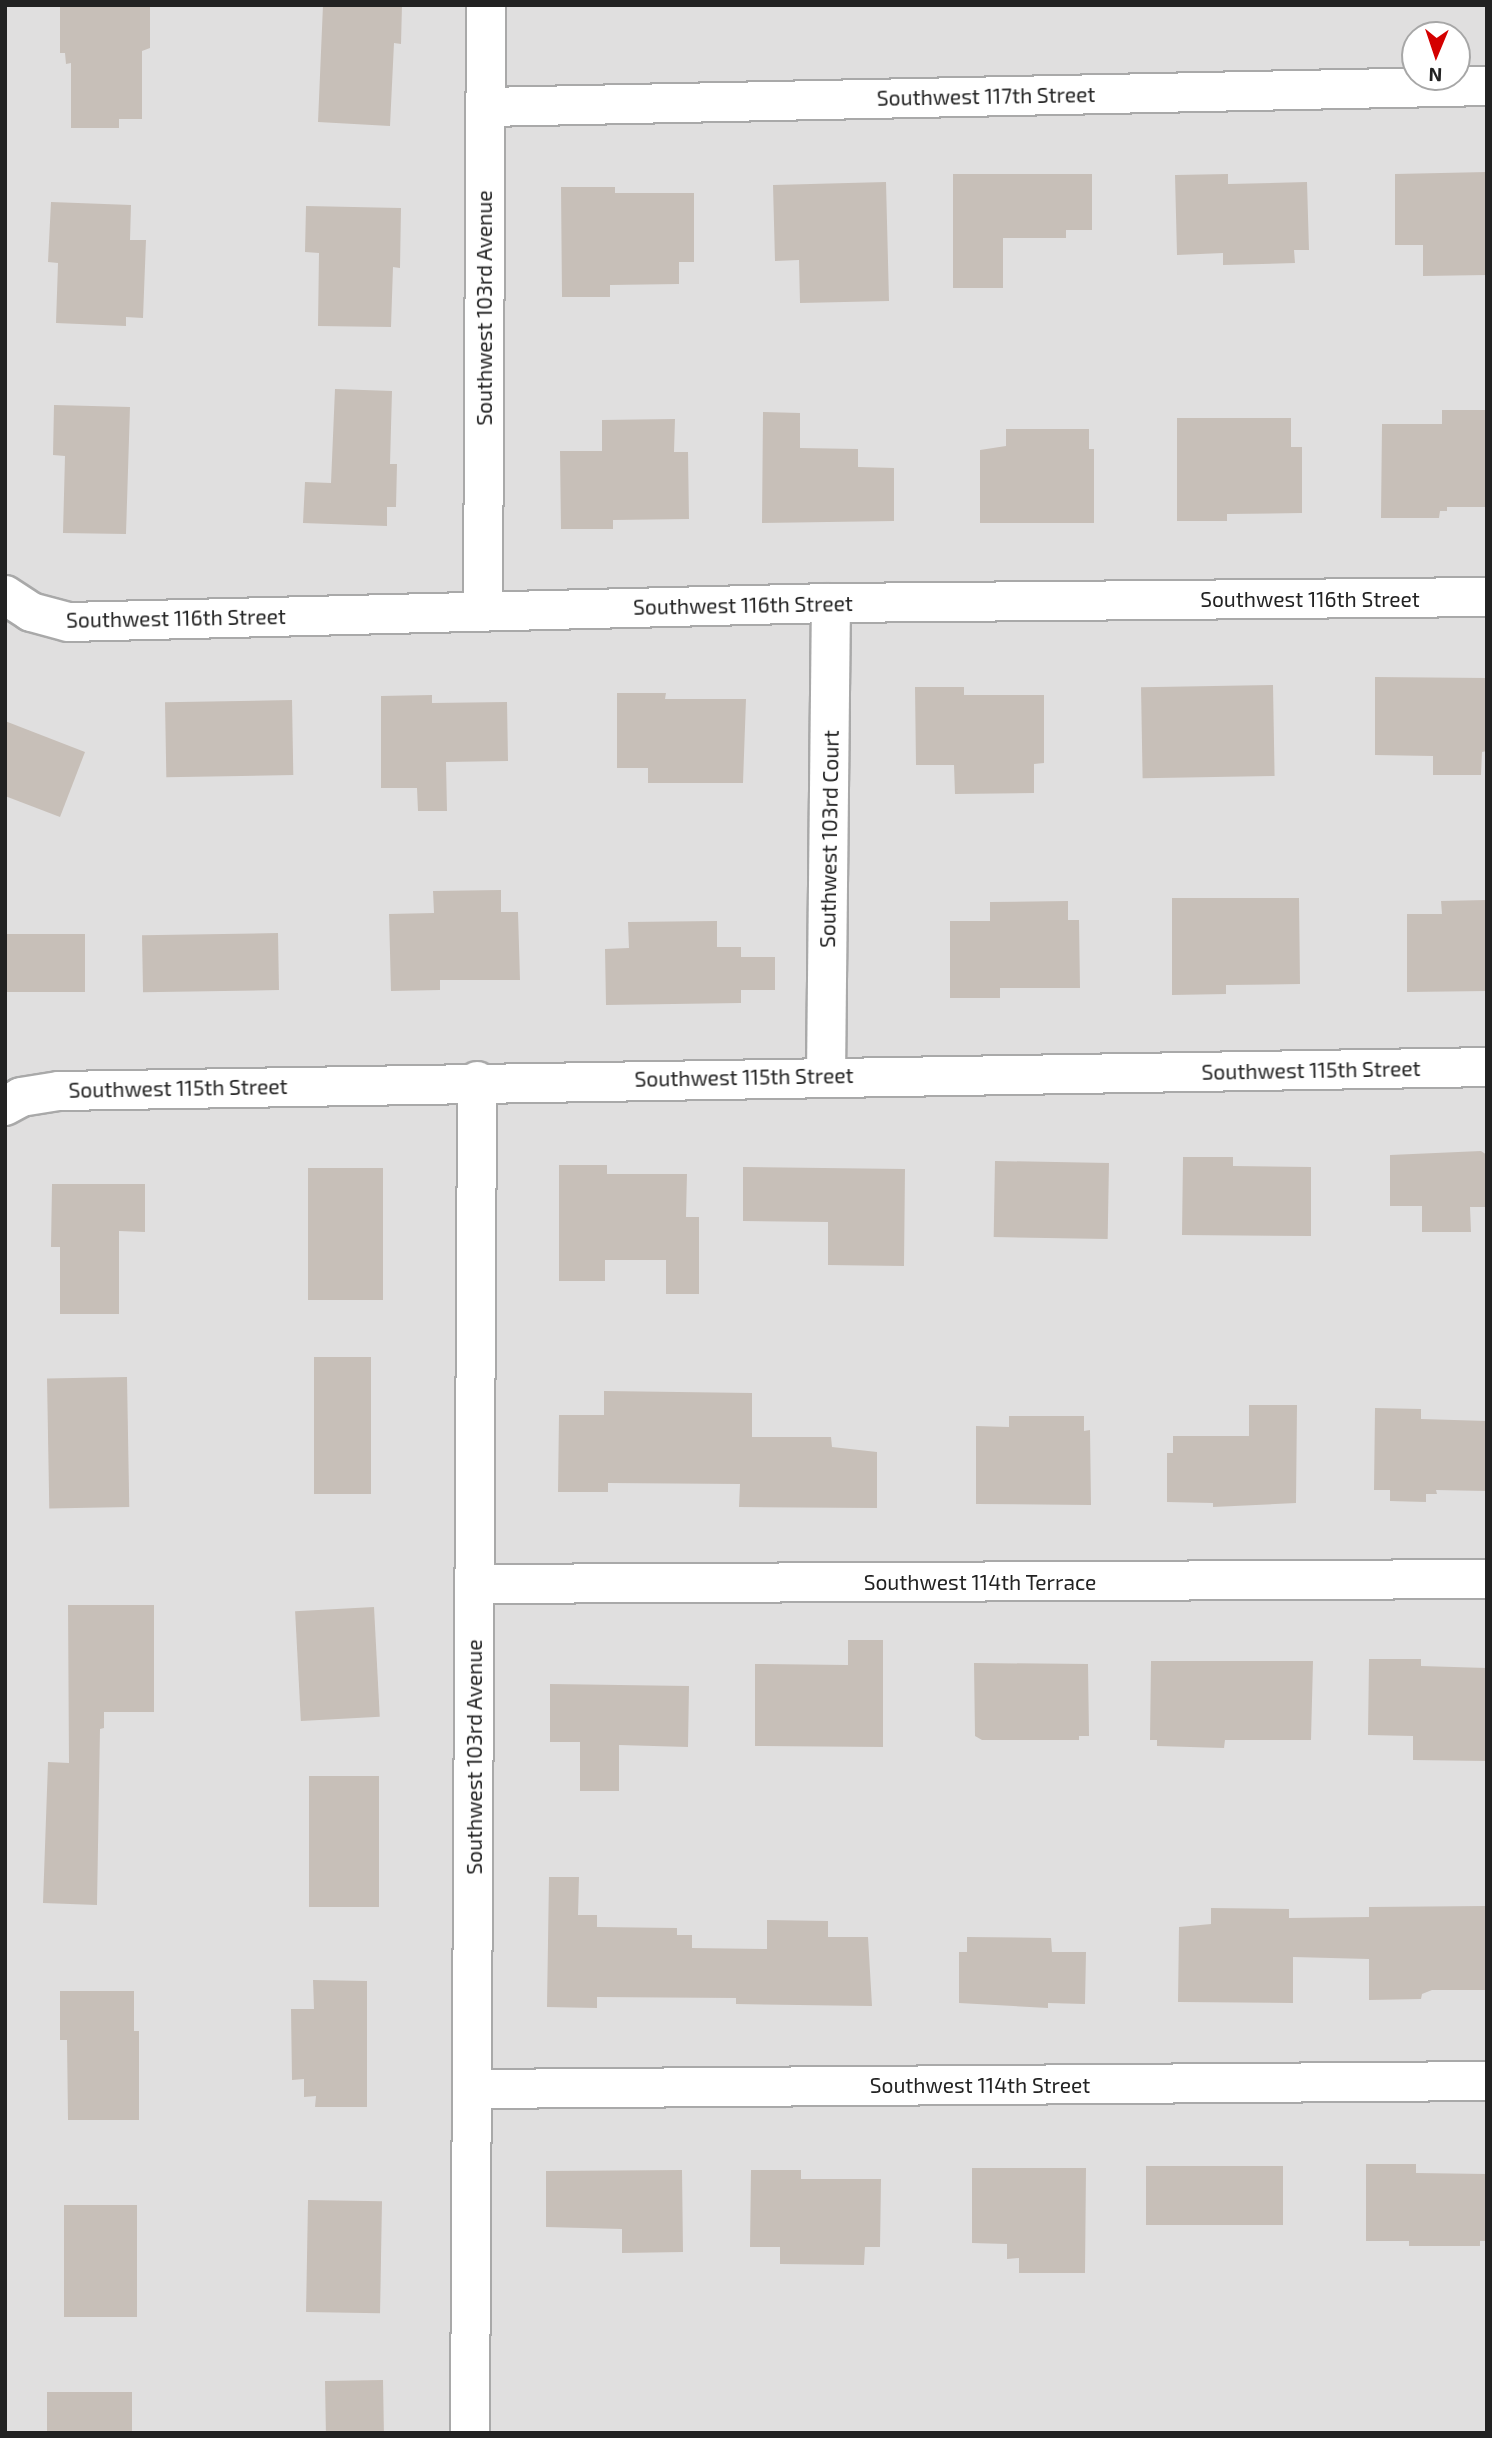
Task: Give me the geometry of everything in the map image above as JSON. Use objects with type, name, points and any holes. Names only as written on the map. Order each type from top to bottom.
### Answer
[{"type":"street","name":"Southwest 103rd Avenue","points":[[483,610],[486,5]]},
{"type":"street","name":"Southwest 117th Street","points":[[486,107],[1487,86]]},
{"type":"street","name":"Southwest 116th Street","points":[[5,595],[31,612],[69,622],[831,603],[1487,597]]},
{"type":"street","name":"Southwest 103rd Court","points":[[826,1076],[831,603]]},
{"type":"street","name":"Southwest 115th Street","points":[[5,1106],[21,1097],[59,1091],[477,1081],[1487,1067]]},
{"type":"street","name":"Southwest 103rd Avenue","points":[[470,2433],[474,2089],[477,1081]]},
{"type":"street","name":"Southwest 114th Terrace","points":[[474,1584],[1487,1579]]},
{"type":"street","name":"Southwest 114th Street","points":[[474,2089],[1487,2081]]},
{"type":"shaded area","points":[[5,5],[1487,5],[1487,2433],[5,2433]]},
{"type":"building","points":[[323,5],[402,5],[401,44],[394,43],[390,126],[318,122]]},
{"type":"building","points":[[60,6],[150,6],[150,48],[142,51],[142,119],[119,119],[119,128],[71,128],[71,63],[66,64],[65,53],[60,53]]},
{"type":"building","points":[[1487,172],[1487,275],[1423,276],[1423,245],[1395,245],[1395,174]]},
{"type":"building","points":[[953,174],[1092,174],[1092,230],[1066,230],[1066,238],[1003,238],[1003,288],[953,288]]},
{"type":"building","points":[[1228,174],[1228,184],[1307,182],[1309,250],[1294,250],[1295,263],[1223,265],[1223,253],[1177,255],[1175,175]]},
{"type":"building","points":[[886,182],[889,301],[800,303],[799,260],[775,261],[773,185]]},
{"type":"building","points":[[561,187],[615,187],[615,193],[694,193],[694,262],[679,262],[679,284],[610,285],[610,297],[562,297]]},
{"type":"building","points":[[51,202],[131,205],[130,240],[146,240],[143,318],[126,317],[126,326],[56,323],[58,263],[48,262]]},
{"type":"building","points":[[306,206],[401,208],[400,268],[393,267],[391,327],[318,326],[319,253],[305,252]]},
{"type":"building","points":[[335,389],[392,391],[390,464],[397,464],[396,507],[387,507],[387,526],[303,523],[305,482],[331,483]]},
{"type":"building","points":[[54,405],[130,407],[126,534],[63,533],[65,456],[53,455]]},
{"type":"building","points":[[1442,410],[1487,410],[1487,507],[1447,507],[1447,511],[1440,511],[1439,518],[1381,518],[1382,424],[1442,424]]},
{"type":"building","points":[[763,412],[800,413],[800,448],[858,449],[858,467],[894,468],[894,521],[762,523]]},
{"type":"building","points":[[1177,418],[1291,418],[1291,447],[1302,447],[1302,513],[1227,514],[1227,521],[1177,521]]},
{"type":"building","points":[[675,419],[674,452],[688,452],[689,519],[613,520],[613,529],[561,529],[560,451],[602,451],[602,420]]},
{"type":"building","points":[[1006,429],[1089,429],[1089,449],[1094,449],[1094,523],[980,523],[980,450],[1006,446]]},
{"type":"building","points":[[1375,677],[1487,678],[1487,751],[1482,752],[1481,775],[1433,775],[1433,756],[1375,755]]},
{"type":"building","points":[[1273,685],[1275,776],[1143,778],[1141,687]]},
{"type":"building","points":[[915,687],[964,687],[964,695],[1044,695],[1044,763],[1034,764],[1034,793],[955,794],[954,765],[916,765]]},
{"type":"building","points":[[617,693],[666,693],[665,699],[746,699],[743,783],[648,783],[648,768],[617,768]]},
{"type":"building","points":[[432,695],[432,703],[507,702],[508,761],[446,762],[447,811],[418,811],[417,788],[381,788],[381,696]]},
{"type":"building","points":[[292,700],[293,775],[166,777],[165,702]]},
{"type":"building","points":[[5,721],[85,752],[60,817],[5,796]]},
{"type":"building","points":[[501,890],[501,912],[518,912],[520,980],[440,980],[440,990],[391,991],[389,914],[434,913],[433,891]]},
{"type":"building","points":[[1172,898],[1299,898],[1300,984],[1226,985],[1226,994],[1172,995]]},
{"type":"building","points":[[1487,900],[1487,991],[1407,992],[1407,914],[1442,914],[1441,901]]},
{"type":"building","points":[[1068,901],[1068,920],[1079,920],[1080,988],[1000,988],[1000,998],[950,998],[950,921],[990,921],[990,902]]},
{"type":"building","points":[[717,921],[717,947],[741,947],[741,957],[775,957],[775,990],[741,990],[741,1003],[606,1005],[605,949],[629,948],[628,922]]},
{"type":"building","points":[[278,933],[279,990],[143,992],[142,935]]},
{"type":"building","points":[[5,934],[85,934],[85,992],[5,992]]},
{"type":"building","points":[[1481,1151],[1487,1155],[1487,1207],[1470,1207],[1471,1232],[1422,1232],[1422,1206],[1390,1206],[1390,1155]]},
{"type":"building","points":[[1183,1157],[1233,1157],[1233,1166],[1311,1167],[1311,1236],[1182,1235]]},
{"type":"building","points":[[995,1161],[1109,1163],[1108,1239],[994,1237]]},
{"type":"building","points":[[559,1165],[607,1165],[607,1174],[687,1174],[686,1217],[699,1217],[699,1294],[666,1294],[666,1260],[605,1260],[605,1281],[559,1281]]},
{"type":"building","points":[[743,1167],[905,1169],[904,1266],[828,1265],[828,1222],[743,1221]]},
{"type":"building","points":[[308,1168],[383,1168],[383,1300],[308,1300]]},
{"type":"building","points":[[52,1184],[145,1184],[145,1232],[119,1231],[119,1314],[60,1314],[60,1247],[51,1247]]},
{"type":"building","points":[[314,1357],[371,1357],[371,1494],[314,1494]]},
{"type":"building","points":[[127,1377],[129,1507],[49,1508],[47,1378]]},
{"type":"building","points":[[604,1391],[752,1393],[752,1437],[831,1437],[832,1447],[877,1452],[877,1508],[739,1507],[740,1484],[608,1483],[608,1492],[558,1492],[559,1415],[604,1415]]},
{"type":"building","points":[[1249,1405],[1297,1405],[1296,1503],[1213,1507],[1213,1503],[1167,1502],[1167,1453],[1173,1453],[1173,1436],[1249,1436]]},
{"type":"building","points":[[1375,1408],[1421,1409],[1421,1419],[1487,1421],[1487,1491],[1436,1490],[1437,1494],[1426,1494],[1426,1502],[1390,1501],[1390,1490],[1374,1490]]},
{"type":"building","points":[[1009,1416],[1084,1416],[1084,1431],[1090,1430],[1091,1505],[976,1504],[976,1426],[1009,1427]]},
{"type":"building","points":[[68,1605],[154,1605],[154,1712],[104,1712],[104,1728],[100,1729],[97,1905],[43,1903],[48,1762],[69,1763]]},
{"type":"building","points":[[374,1607],[380,1717],[301,1721],[295,1611]]},
{"type":"building","points":[[848,1640],[883,1640],[883,1747],[755,1746],[755,1664],[848,1665]]},
{"type":"building","points":[[1369,1659],[1421,1659],[1421,1666],[1487,1668],[1487,1761],[1413,1760],[1413,1736],[1368,1735]]},
{"type":"building","points":[[1151,1661],[1313,1661],[1311,1740],[1225,1740],[1224,1748],[1157,1746],[1157,1740],[1150,1740]]},
{"type":"building","points":[[974,1663],[1088,1664],[1089,1736],[1079,1736],[1079,1740],[982,1740],[975,1736]]},
{"type":"building","points":[[550,1684],[689,1686],[688,1747],[619,1745],[619,1791],[580,1791],[580,1742],[550,1742]]},
{"type":"building","points":[[309,1776],[379,1776],[379,1907],[309,1907]]},
{"type":"building","points":[[549,1877],[579,1877],[578,1915],[597,1915],[597,1927],[677,1928],[677,1935],[692,1935],[692,1948],[767,1949],[767,1920],[828,1921],[828,1937],[868,1937],[872,2006],[736,2004],[736,1998],[597,1997],[597,2008],[547,2007]]},
{"type":"building","points":[[1485,1906],[1487,1990],[1432,1990],[1422,1994],[1421,1999],[1369,2000],[1369,1959],[1293,1957],[1293,2003],[1178,2002],[1179,1927],[1211,1924],[1211,1908],[1289,1909],[1289,1918],[1369,1917],[1369,1907]]},
{"type":"building","points":[[967,1937],[1051,1938],[1052,1952],[1086,1952],[1085,2004],[1048,2003],[1048,2008],[959,2003],[959,1952],[967,1952]]},
{"type":"building","points":[[313,1980],[367,1981],[367,2107],[315,2107],[316,2096],[304,2097],[304,2079],[292,2080],[291,2009],[314,2009]]},
{"type":"building","points":[[60,1991],[134,1991],[134,2031],[139,2031],[139,2120],[68,2120],[67,2040],[60,2040]]},
{"type":"building","points":[[1366,2164],[1416,2164],[1416,2173],[1487,2174],[1487,2241],[1480,2241],[1480,2246],[1409,2246],[1409,2241],[1366,2241]]},
{"type":"building","points":[[1146,2166],[1283,2166],[1283,2225],[1146,2225]]},
{"type":"building","points":[[972,2168],[1086,2168],[1085,2273],[1019,2273],[1019,2258],[1007,2259],[1007,2244],[972,2243]]},
{"type":"building","points":[[682,2170],[683,2252],[622,2253],[622,2229],[546,2227],[546,2171]]},
{"type":"building","points":[[751,2170],[801,2170],[801,2179],[881,2179],[880,2247],[865,2247],[864,2265],[780,2264],[780,2247],[750,2247]]},
{"type":"building","points":[[308,2200],[382,2201],[380,2313],[306,2312]]},
{"type":"building","points":[[64,2205],[137,2205],[137,2317],[64,2317]]},
{"type":"building","points":[[383,2380],[384,2433],[326,2433],[325,2381]]},
{"type":"building","points":[[47,2392],[132,2392],[132,2433],[47,2433]]}]
